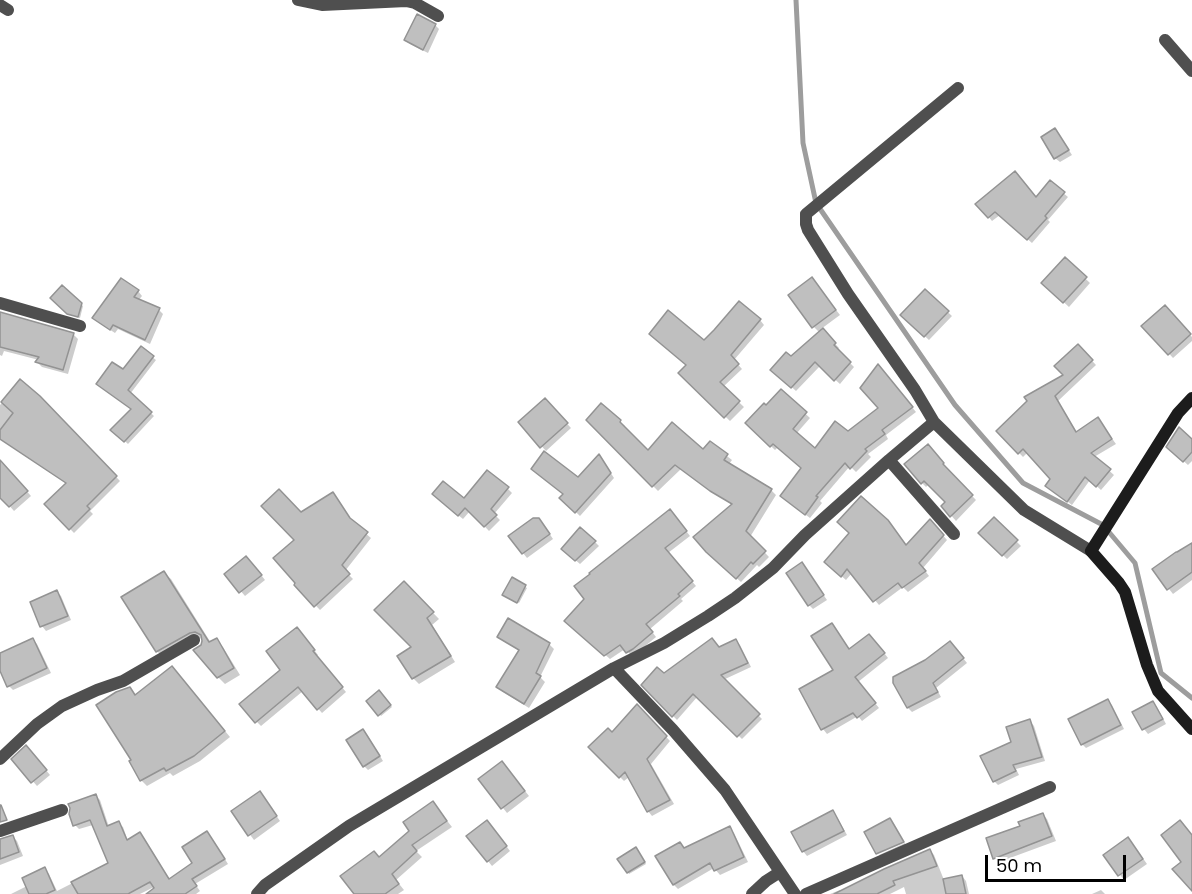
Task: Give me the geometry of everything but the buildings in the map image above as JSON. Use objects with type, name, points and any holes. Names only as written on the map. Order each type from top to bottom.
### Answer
[{"type":"street","points":[[298,0],[322,5],[406,1],[415,3],[438,16]]},
{"type":"street","points":[[1165,40],[1192,71]]},
{"type":"street","points":[[958,88],[807,213],[806,224],[810,235],[915,390],[934,422],[1024,510],[1092,549],[1119,583],[1125,592],[1147,666],[1158,691],[1192,729]]},
{"type":"street","points":[[0,303],[80,326]]},
{"type":"street","points":[[1092,549],[1178,414],[1192,398]]},
{"type":"street","points":[[256,894],[265,885],[349,826],[735,598],[773,568],[805,535],[934,422]]},
{"type":"street","points":[[889,460],[954,534]]},
{"type":"street","points":[[0,759],[38,724],[62,706],[123,681],[194,640]]},
{"type":"street","points":[[614,668],[673,730],[725,790],[795,894]]},
{"type":"street","points":[[806,894],[1050,787]]},
{"type":"street","points":[[0,831],[62,810]]},
{"type":"street","points":[[753,894],[766,881],[780,872]]},
{"type":"waterway","points":[[796,0],[803,143],[816,203],[955,405],[1023,483],[1103,525],[1135,563],[1161,673],[1192,698]]}]
